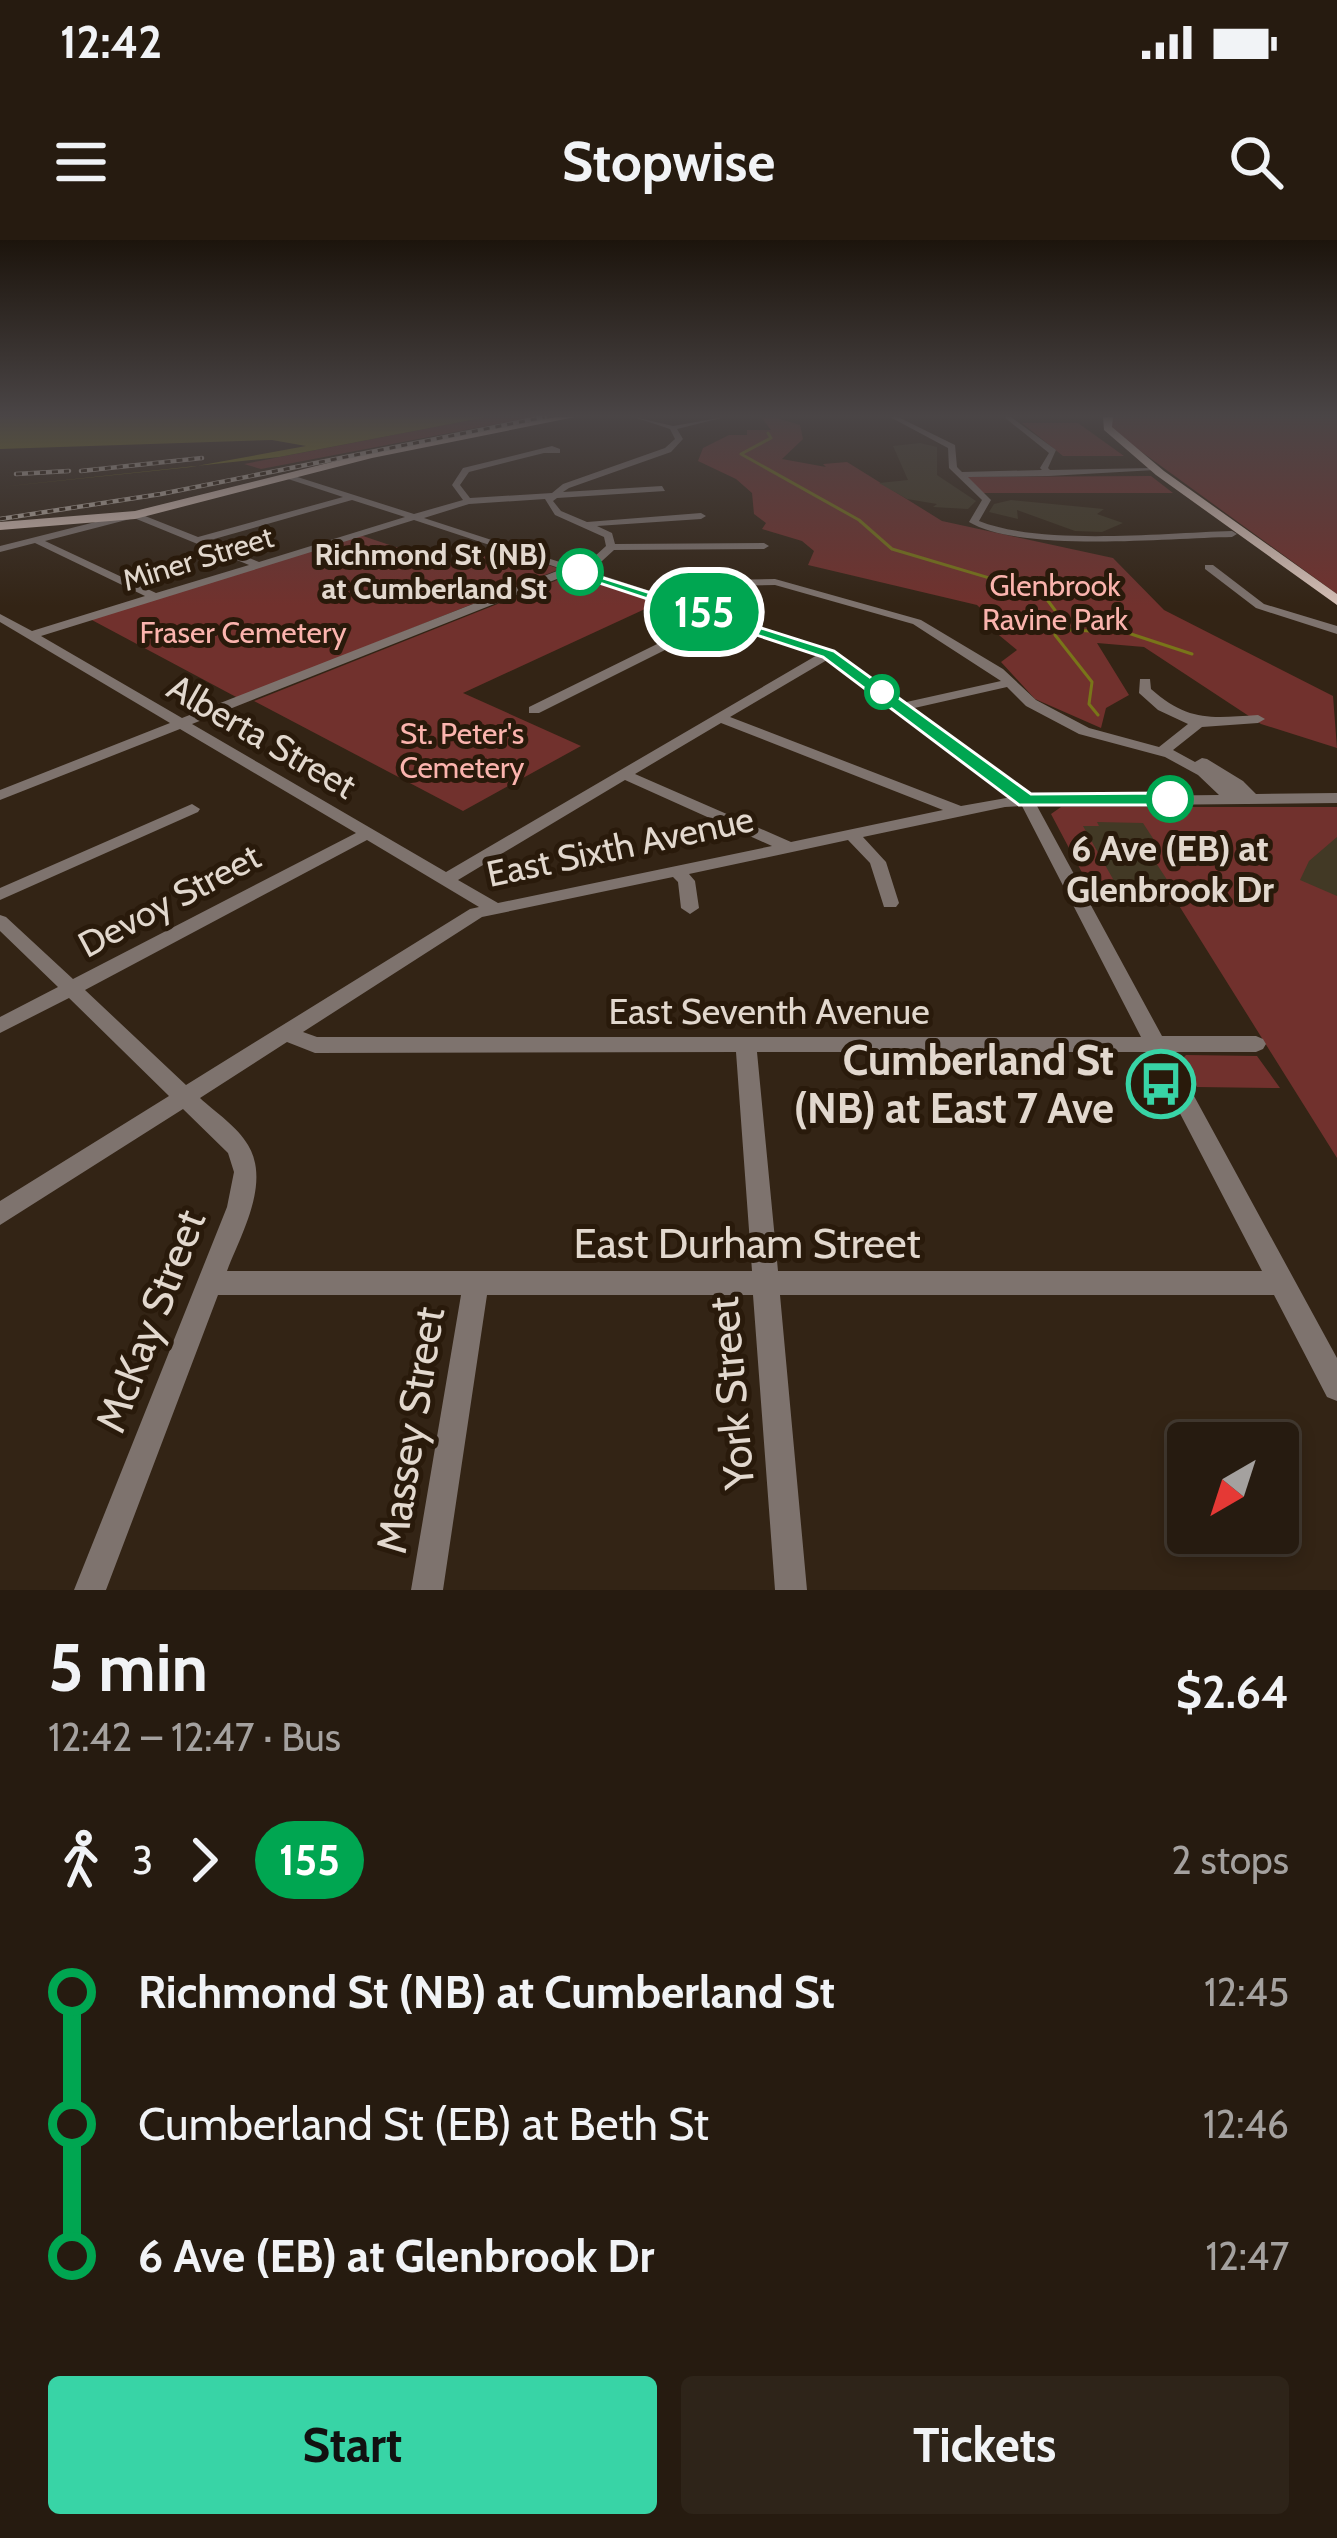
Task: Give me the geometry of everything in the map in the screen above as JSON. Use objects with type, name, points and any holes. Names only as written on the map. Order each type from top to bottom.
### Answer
[{"type":"main road","points":[[0,526],[58,521],[75,525],[135,515],[273,480]]},
{"type":"main road","points":[[1167,480],[1337,601]]},
{"type":"main road","points":[[1208,508],[1232,534],[1293,569],[1337,613]]},
{"type":"main road","points":[[73,525],[153,511]]},
{"type":"street","points":[[300,480],[828,654],[1026,800],[1337,1387]]},
{"type":"street","points":[[459,480],[456,485],[468,501]]},
{"type":"street","points":[[592,480],[551,496],[550,507],[609,535],[611,547]]},
{"type":"street","points":[[965,480],[987,503],[974,522],[1004,533],[1232,534]]},
{"type":"street","name":"Miner Street","points":[[31,635],[468,501],[662,489]]},
{"type":"street","points":[[197,540],[351,497]]},
{"type":"street","points":[[135,515],[258,565]]},
{"type":"street","points":[[591,524],[701,516]]},
{"type":"street","points":[[0,550],[73,525]]},
{"type":"street","points":[[37,540],[155,597]]},
{"type":"street","points":[[3,790],[573,569],[611,547],[764,546]]},
{"type":"street","points":[[1209,567],[1260,606],[1337,630]]},
{"type":"street","points":[[669,601],[716,583],[788,584],[917,622],[1009,683],[1024,700],[1076,728],[1217,769],[1251,798]]},
{"type":"street","points":[[1316,622],[1337,613]]},
{"type":"street","name":"Alberta Street","points":[[0,617],[494,908]]},
{"type":"street","points":[[534,710],[720,618]]},
{"type":"street","points":[[448,879],[828,654]]},
{"type":"street","points":[[1145,682],[1144,690],[1158,704],[1198,723],[1258,718]]},
{"type":"street","points":[[901,706],[1009,683]]},
{"type":"street","points":[[720,718],[959,811]]},
{"type":"street","points":[[1163,751],[1198,723]]},
{"type":"street","points":[[1163,751],[1203,772],[1231,798]]},
{"type":"street","points":[[625,775],[789,847]]},
{"type":"street","name":"East Sixth Avenue","points":[[0,1214],[465,919],[494,908],[1026,800],[1337,798]]},
{"type":"street","points":[[0,895],[192,809]]},
{"type":"street","name":"Devoy Street","points":[[0,1026],[369,833]]},
{"type":"street","points":[[851,834],[878,862],[890,903]]},
{"type":"street","points":[[676,870],[686,880],[690,908]]},
{"type":"street","points":[[0,921],[187,1095]]},
{"type":"street","name":"East Seventh Avenue","points":[[284,1033],[315,1045],[1256,1044]]},
{"type":"street","name":"York Street","points":[[746,1044],[790,1590]]},
{"type":"street","name":"McKay Street","points":[[90,1590],[245,1189],[246,1172],[238,1148],[187,1095]]},
{"type":"street","name":"East Durham Street","points":[[210,1283],[1284,1283]]},
{"type":"street","name":"Massey Street","points":[[427,1590],[476,1284]]},
{"type":"green space","name":"Glenbrook Ravine Park","points":[[737,480],[876,480],[942,521],[1113,558],[1164,610],[1333,696],[1337,748],[1261,724],[1144,647],[1097,643],[1129,695],[1106,708],[1101,728],[1035,699],[1001,662],[1017,650],[988,626],[996,623],[977,605],[808,565],[814,551],[802,541],[762,529],[766,523],[754,514],[752,493]]},
{"type":"green space","points":[[969,480],[1156,480],[1173,493],[983,493]]},
{"type":"green space","points":[[1180,480],[1337,480],[1337,594]]},
{"type":"green space","name":"Fraser Cemetery","points":[[360,535],[446,564],[495,547],[560,569],[238,698],[90,619]]},
{"type":"green space","name":"St. Peter's Cemetery","points":[[570,575],[658,603],[463,693],[581,746],[463,811],[254,701]]},
{"type":"green space","points":[[1061,807],[1337,807],[1337,1158],[1178,904],[1097,901],[1051,814]]},
{"type":"green space","points":[[1186,1055],[1257,1056],[1280,1088],[1197,1087],[1182,1059]]},
{"type":"building","points":[[944,480],[976,501],[968,509],[933,507],[937,504],[907,499],[879,483]]},
{"type":"building","points":[[1011,500],[1104,509],[1097,514],[1123,523],[1102,532],[1075,531],[1017,510],[1018,519],[989,512],[994,504]]},
{"type":"building","points":[[1097,822],[1143,823],[1156,843],[1143,843],[1177,895],[1122,895],[1083,826],[1099,826]]},
{"type":"building","points":[[1337,837],[1337,896],[1300,880],[1309,861]]},
{"type":"waterway","points":[[787,480],[859,520],[892,549],[1043,594],[1057,613],[1056,629]]},
{"type":"waterway","points":[[1056,629],[1128,633],[1192,654]]},
{"type":"waterway","points":[[1056,629],[1055,635],[1092,682],[1089,704],[1098,715]]},
{"type":"railway","points":[[0,519],[231,480]]},
{"type":"bus line","name":"155","points":[[580,572],[828,654],[1026,800],[1170,799]]},
{"type":"place","name":"Richmond St (NB) at Cumberland St","points":[[580,572]]},
{"type":"place","name":"6 Ave (EB) at Glenbrook Dr","points":[[1170,799]]},
{"type":"place","name":"Cumberland St (NB) at East 7 Ave","points":[[1161,1084]]}]
